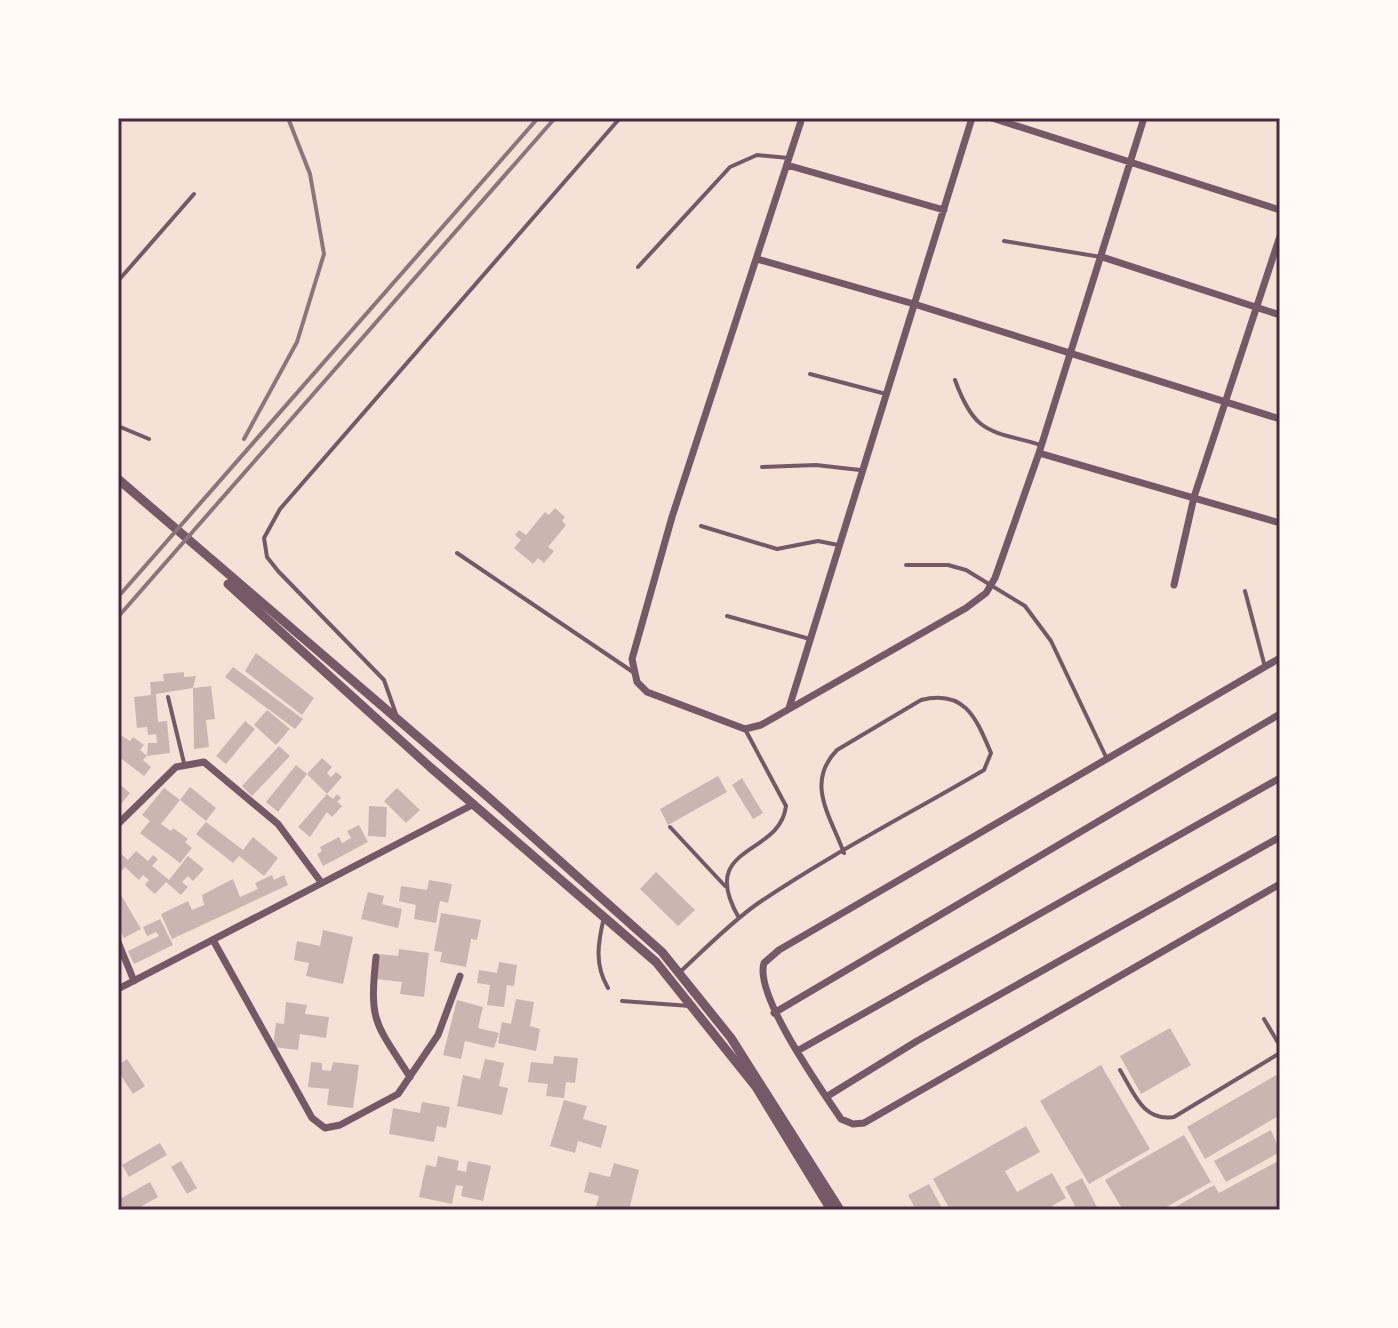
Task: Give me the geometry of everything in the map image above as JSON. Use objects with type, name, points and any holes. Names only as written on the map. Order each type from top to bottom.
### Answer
[{"type":"street","points":[[802,118],[672,517],[638,636],[633,672],[639,686],[647,692],[745,729],[761,725],[966,608],[992,585],[1040,449],[1144,118]]},
{"type":"street","points":[[789,708],[860,470],[972,118]]},
{"type":"street","points":[[992,118],[1280,210]]},
{"type":"street","points":[[788,162],[944,210]]},
{"type":"street","points":[[1174,585],[1194,497],[1280,236]]},
{"type":"street","points":[[1102,257],[1280,315]]},
{"type":"street","points":[[757,259],[914,304],[1280,419]]},
{"type":"street","points":[[1040,449],[1280,523]]},
{"type":"street","points":[[118,479],[144,506]]},
{"type":"street","points":[[118,486],[212,566],[412,750],[656,962],[756,1087],[831,1210]]},
{"type":"street","points":[[212,566],[421,739],[607,901],[679,973],[766,1090],[840,1210]]},
{"type":"street","points":[[1280,658],[771,955],[764,963],[762,973],[774,1013],[841,1119],[853,1124],[876,1119],[1280,884]]},
{"type":"street","points":[[774,1013],[1280,714]]},
{"type":"street","points":[[118,824],[184,763],[204,762],[216,768],[286,832],[321,882]]},
{"type":"street","points":[[799,1050],[1280,778]]},
{"type":"street","points":[[118,989],[474,804]]},
{"type":"street","points":[[826,1097],[917,1041],[1280,837]]},
{"type":"street","points":[[213,940],[319,1126],[340,1125],[392,1098],[438,1035],[460,976]]},
{"type":"street","points":[[118,942],[134,981]]},
{"type":"street","points":[[376,957],[371,1003],[375,1022],[410,1077]]},
{"type":"lane","points":[[396,718],[384,680],[278,571],[267,557],[264,538],[280,509],[620,118]]},
{"type":"lane","points":[[638,267],[730,167],[757,155],[788,162]]},
{"type":"lane","points":[[118,281],[194,194]]},
{"type":"lane","points":[[1004,241],[1102,257]]},
{"type":"lane","points":[[810,374],[886,394]]},
{"type":"lane","points":[[955,380],[965,408],[980,425],[1040,449]]},
{"type":"lane","points":[[118,426],[149,439]]},
{"type":"lane","points":[[762,467],[816,465],[860,470]]},
{"type":"lane","points":[[701,526],[777,549],[818,541],[838,545]]},
{"type":"lane","points":[[457,553],[633,672]]},
{"type":"lane","points":[[906,565],[948,565],[992,585],[1025,606],[1045,631],[1107,759]]},
{"type":"lane","points":[[1245,591],[1265,667]]},
{"type":"lane","points":[[727,616],[810,639]]},
{"type":"lane","points":[[679,973],[739,918],[984,770],[991,753],[976,718],[965,707],[937,696],[921,700],[837,750],[826,761],[819,774],[820,789],[844,853]]},
{"type":"lane","points":[[168,697],[184,763]]},
{"type":"lane","points":[[725,886],[736,861],[785,816],[781,791],[745,729]]},
{"type":"lane","points":[[412,750],[421,739]]},
{"type":"lane","points":[[670,827],[725,886],[739,918]]},
{"type":"lane","points":[[604,917],[597,948],[600,974],[608,988]]},
{"type":"lane","points":[[622,1001],[693,1006]]},
{"type":"lane","points":[[1264,1019],[1280,1046]]},
{"type":"lane","points":[[1120,1070],[1147,1113],[1162,1119],[1174,1117],[1280,1053]]},
{"type":"building","points":[[555,508],[565,517],[562,521],[566,525],[548,547],[554,551],[544,563],[538,558],[533,564],[514,548],[521,540],[515,535],[519,530],[526,535],[545,512],[549,515]]},
{"type":"building","points":[[256,653],[314,698],[302,715],[245,671]]},
{"type":"building","points":[[233,667],[303,719],[295,729],[225,677]]},
{"type":"building","points":[[184,672],[184,677],[196,676],[193,688],[156,694],[158,722],[167,721],[170,753],[147,756],[148,743],[157,743],[156,734],[148,735],[147,727],[137,728],[134,697],[151,695],[150,682],[164,681],[163,674]]},
{"type":"building","points":[[211,686],[215,719],[206,720],[209,747],[194,749],[193,688]]},
{"type":"building","points":[[267,710],[290,729],[276,745],[254,725]]},
{"type":"building","points":[[245,721],[255,729],[226,764],[216,756]]},
{"type":"building","points":[[122,736],[130,741],[133,737],[144,745],[140,750],[147,756],[143,760],[151,767],[144,776],[118,756],[118,741]]},
{"type":"building","points":[[279,746],[290,756],[252,796],[242,786]]},
{"type":"building","points":[[322,758],[332,767],[327,773],[331,777],[336,772],[342,777],[327,794],[307,774]]},
{"type":"building","points":[[296,765],[307,774],[278,812],[266,802]]},
{"type":"building","points":[[718,776],[727,792],[668,825],[660,809]]},
{"type":"building","points":[[742,778],[763,813],[753,819],[732,785]]},
{"type":"building","points":[[118,783],[130,793],[118,808]]},
{"type":"building","points":[[190,787],[216,808],[206,821],[180,800]]},
{"type":"building","points":[[164,788],[180,800],[161,824],[188,839],[185,842],[192,848],[180,863],[140,833],[150,821],[142,815]]},
{"type":"building","points":[[397,788],[420,810],[406,823],[384,801]]},
{"type":"building","points":[[327,794],[333,799],[337,794],[341,798],[337,802],[342,806],[332,817],[327,812],[310,837],[298,827]]},
{"type":"building","points":[[369,806],[387,807],[386,837],[368,836]]},
{"type":"building","points":[[206,822],[243,850],[253,837],[278,858],[264,876],[239,856],[233,863],[196,834]]},
{"type":"building","points":[[359,825],[368,842],[323,866],[317,854],[322,851],[320,847],[339,837],[342,843],[351,838],[347,831]]},
{"type":"building","points":[[118,851],[128,860],[136,851],[148,861],[153,855],[158,859],[152,866],[169,880],[188,856],[204,869],[193,881],[188,876],[182,882],[188,887],[181,895],[166,882],[155,894],[145,885],[149,880],[143,875],[139,880],[125,867],[118,875]]},
{"type":"building","points":[[656,872],[695,910],[678,926],[640,889]]},
{"type":"building","points":[[272,875],[274,880],[284,875],[288,885],[172,939],[161,914],[188,901],[192,910],[204,905],[202,895],[233,879],[240,897],[258,889],[255,883]]},
{"type":"building","points":[[429,880],[452,884],[448,903],[440,901],[436,923],[414,919],[416,905],[399,901],[401,886],[427,890]]},
{"type":"building","points":[[118,890],[141,929],[124,938],[118,926]]},
{"type":"building","points":[[368,892],[384,896],[382,904],[402,909],[398,928],[361,919]]},
{"type":"building","points":[[441,913],[481,920],[477,940],[471,939],[466,967],[440,962],[442,952],[434,951]]},
{"type":"building","points":[[160,919],[173,945],[134,964],[128,951],[159,936],[156,932],[147,936],[143,927]]},
{"type":"building","points":[[323,930],[353,937],[343,984],[306,976],[309,963],[294,960],[297,941],[320,946]]},
{"type":"building","points":[[399,949],[429,953],[424,997],[400,994],[402,982],[376,979],[379,954],[398,956]]},
{"type":"building","points":[[499,962],[517,965],[514,986],[507,985],[504,1007],[487,1005],[490,985],[477,983],[479,970],[497,973]]},
{"type":"building","points":[[516,999],[534,1002],[530,1026],[540,1029],[536,1051],[498,1043],[502,1022],[511,1024]]},
{"type":"building","points":[[457,1000],[483,1007],[478,1028],[499,1033],[494,1048],[465,1041],[461,1059],[443,1055]]},
{"type":"building","points":[[286,1002],[307,1005],[305,1014],[329,1017],[326,1038],[300,1034],[298,1050],[273,1047],[276,1023],[284,1024]]},
{"type":"building","points":[[1170,1028],[1191,1065],[1141,1094],[1120,1056]]},
{"type":"building","points":[[554,1056],[578,1058],[575,1083],[566,1082],[564,1098],[546,1096],[548,1084],[528,1082],[531,1062],[553,1064]]},
{"type":"building","points":[[127,1059],[145,1086],[133,1094],[118,1071],[118,1065]]},
{"type":"building","points":[[485,1059],[504,1063],[499,1086],[508,1088],[502,1115],[457,1106],[463,1075],[480,1079]]},
{"type":"building","points":[[311,1062],[322,1063],[322,1070],[331,1071],[333,1062],[359,1065],[353,1108],[327,1105],[329,1089],[308,1087]]},
{"type":"building","points":[[1101,1065],[1150,1149],[1089,1184],[1040,1101]]},
{"type":"building","points":[[1278,1074],[1280,1115],[1205,1159],[1187,1127]]},
{"type":"building","points":[[564,1100],[587,1106],[583,1119],[607,1126],[601,1148],[578,1141],[575,1153],[550,1146]]},
{"type":"building","points":[[422,1102],[450,1107],[446,1128],[437,1126],[434,1142],[389,1134],[393,1108],[420,1113]]},
{"type":"building","points":[[1026,1126],[1040,1152],[1005,1171],[1017,1192],[1052,1173],[1066,1198],[1045,1210],[950,1210],[933,1179]]},
{"type":"building","points":[[1271,1130],[1280,1152],[1226,1182],[1214,1161]]},
{"type":"building","points":[[1184,1135],[1211,1182],[1161,1210],[1123,1210],[1105,1180]]},
{"type":"building","points":[[160,1143],[167,1155],[129,1177],[122,1165]]},
{"type":"building","points":[[438,1156],[459,1161],[457,1170],[466,1172],[468,1161],[491,1166],[483,1201],[461,1196],[463,1186],[456,1185],[452,1204],[419,1197],[426,1165],[436,1167]]},
{"type":"building","points":[[1280,1160],[1280,1210],[1170,1210],[1214,1185],[1219,1193]]},
{"type":"building","points":[[181,1161],[197,1188],[187,1194],[171,1167]]},
{"type":"building","points":[[614,1163],[639,1170],[629,1210],[595,1210],[599,1196],[584,1192],[589,1172],[610,1177]]},
{"type":"building","points":[[1082,1178],[1096,1210],[1077,1210],[1065,1187]]},
{"type":"building","points":[[150,1182],[158,1197],[135,1210],[118,1210],[118,1200]]},
{"type":"building","points":[[929,1184],[943,1210],[916,1210],[908,1195]]},
{"type":"railway","points":[[244,439],[297,342],[324,254],[310,174],[288,118]]},
{"type":"railway","points":[[118,597],[538,118]]},
{"type":"railway","points":[[118,617],[555,118]]}]
